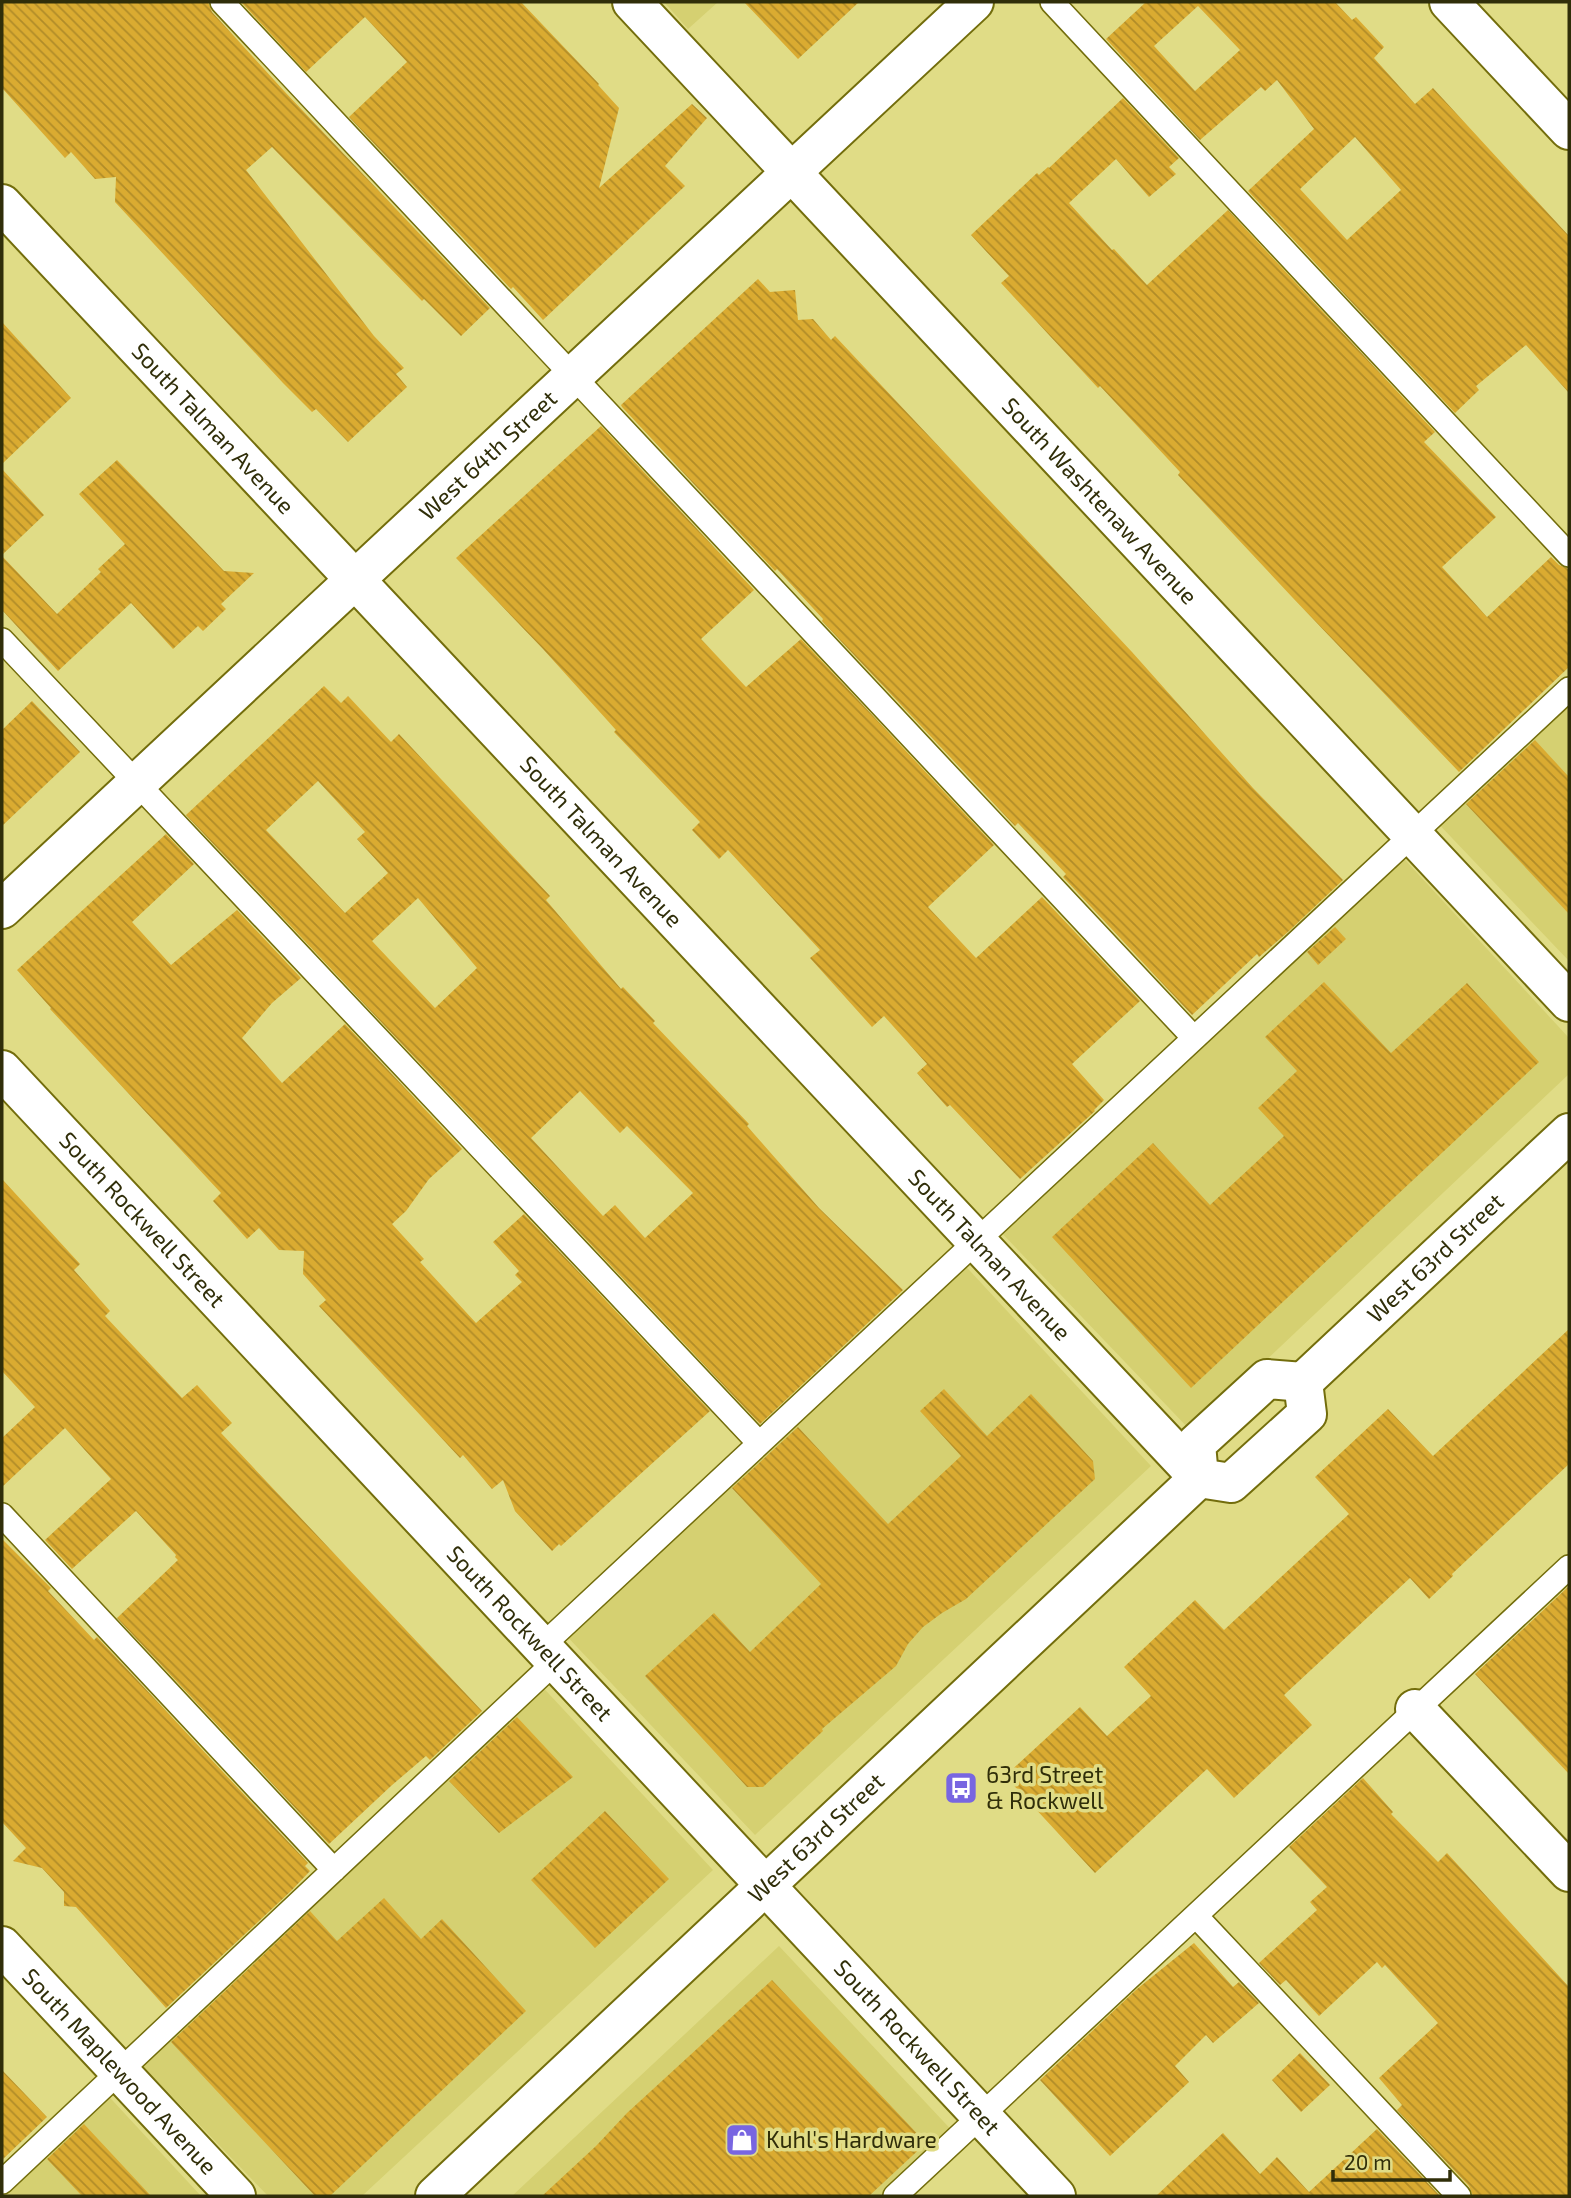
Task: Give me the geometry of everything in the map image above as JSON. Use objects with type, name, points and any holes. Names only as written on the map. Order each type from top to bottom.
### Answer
[{"type":"street","name":"South Washtenaw Avenue","points":[[632,2],[1569,1002]]},
{"type":"street","name":"West 64th Street","points":[[2,909],[135,782],[974,2]]},
{"type":"street","points":[[1449,2],[1569,130]]},
{"type":"street","name":"South Talman Avenue","points":[[2,204],[1199,1478]]},
{"type":"street","name":"South Rockwell Street","points":[[2,1070],[1056,2196]]},
{"type":"street","name":"West 63rd Street","points":[[1303,1382],[1569,1133]]},
{"type":"street","points":[[1267,1379],[1303,1382],[1307,1414],[1231,1483],[1199,1478],[1196,1444],[1209,1432],[1267,1379]]},
{"type":"street","name":"West 63rd Street","points":[[435,2196],[1199,1478]]},
{"type":"street","points":[[1415,1709],[1569,1872]]},
{"type":"street","name":"South Maplewood Avenue","points":[[2,1946],[236,2196]]},
{"type":"lane","points":[[222,2],[1194,1038]]},
{"type":"lane","points":[[1052,2],[1569,555]]},
{"type":"lane","points":[[2,640],[759,1443]]},
{"type":"lane","points":[[2,2182],[334,1870],[759,1443],[1569,689]]},
{"type":"lane","points":[[2,1515],[334,1870]]},
{"type":"lane","points":[[895,2196],[1569,1567]]},
{"type":"lane","points":[[1196,1916],[1459,2196]]},
{"type":"shaded area","points":[[664,2],[718,2],[688,29]]},
{"type":"shaded area","points":[[1569,689],[1569,961],[1432,817]]},
{"type":"shaded area","points":[[1396,850],[1569,1038],[1569,1074],[1191,1431],[994,1225]]},
{"type":"shaded area","points":[[958,1258],[1151,1466],[755,1835],[560,1629]]},
{"type":"shaded area","points":[[536,1680],[713,1870],[362,2196],[268,2196],[134,2057]]},
{"type":"shaded area","points":[[779,1946],[958,2137],[895,2196],[512,2196]]},
{"type":"shaded area","points":[[101,2088],[201,2196],[2,2196],[2,2182]]},
{"type":"building","points":[[2,2],[208,2],[212,12],[285,92],[490,308],[461,336],[424,299],[422,301],[272,147],[246,170],[374,336],[404,368],[396,374],[407,387],[348,442],[316,409],[312,412],[283,383],[115,202],[116,177],[95,179],[71,152],[65,158],[2,88]]},
{"type":"building","points":[[241,2],[521,2],[619,108],[599,188],[692,104],[707,118],[665,166],[685,186],[543,320],[349,117],[407,62],[365,17],[306,72]]},
{"type":"building","points":[[744,2],[859,2],[798,59]]},
{"type":"building","points":[[1146,2],[1335,2],[1352,20],[1356,17],[1384,47],[1374,58],[1415,104],[1433,88],[1569,236],[1569,393],[1526,345],[1476,386],[1479,390],[1455,413],[1248,191],[1314,129],[1277,80],[1265,91],[1261,87],[1200,140],[1106,39]],"holes":[[[1198,6],[1240,50],[1195,91],[1154,46]],[[1355,137],[1401,190],[1347,240],[1300,189]]]},
{"type":"building","points":[[1123,98],[1179,158],[1169,167],[1176,174],[1149,197],[1116,159],[1069,203],[1112,250],[1114,249],[1147,285],[1228,210],[1435,432],[1424,442],[1496,517],[1442,567],[1487,617],[1551,557],[1559,565],[1569,569],[1569,667],[1459,772],[1293,598],[1178,475],[1180,472],[1001,283],[1009,276],[971,235],[1037,173],[1039,175],[1049,168]]},
{"type":"building","points":[[758,279],[770,292],[795,290],[798,320],[813,319],[831,340],[835,336],[1132,652],[1253,788],[1343,880],[1259,957],[1257,954],[1192,1015],[1063,877],[1066,874],[1018,823],[1015,826],[822,621],[777,569],[775,571],[622,407],[621,405]]},
{"type":"building","points":[[2,322],[71,398],[2,464]]},
{"type":"building","points":[[601,426],[754,590],[701,639],[746,687],[801,639],[994,845],[928,907],[976,958],[1042,897],[1140,1001],[1072,1064],[1104,1100],[1020,1179],[950,1105],[947,1107],[917,1073],[927,1064],[884,1016],[872,1027],[810,958],[820,950],[728,850],[719,859],[692,830],[700,822],[614,732],[616,730],[543,649],[456,558]]},
{"type":"building","points":[[117,460],[224,571],[254,573],[221,604],[226,609],[203,631],[198,626],[173,649],[131,603],[58,671],[2,610],[2,556],[57,614],[101,572],[98,569],[125,544],[79,494]]},
{"type":"building","points":[[2,469],[44,515],[2,555]]},
{"type":"building","points":[[324,686],[341,703],[348,696],[391,742],[399,734],[550,896],[546,900],[621,989],[623,987],[655,1021],[653,1023],[749,1124],[747,1126],[819,1208],[903,1290],[760,1424],[186,815]],"holes":[[[318,781],[365,832],[357,839],[388,873],[345,913],[266,830]],[[418,898],[477,968],[435,1008],[372,941]],[[580,1091],[620,1133],[627,1126],[693,1193],[645,1238],[615,1205],[603,1216],[531,1138]]]},
{"type":"building","points":[[32,701],[80,752],[2,826],[2,730]]},
{"type":"building","points":[[1535,740],[1569,777],[1569,914],[1466,804]]},
{"type":"building","points":[[166,834],[194,864],[132,922],[171,965],[237,910],[301,978],[272,1003],[242,1038],[282,1083],[345,1024],[462,1149],[429,1179],[406,1211],[392,1224],[424,1259],[420,1262],[476,1323],[522,1282],[515,1275],[519,1271],[493,1242],[524,1214],[710,1411],[561,1546],[559,1544],[552,1551],[515,1511],[503,1480],[492,1489],[463,1455],[460,1458],[319,1306],[326,1300],[303,1274],[304,1251],[279,1250],[259,1228],[247,1239],[213,1201],[221,1193],[17,970]]},
{"type":"building","points":[[1335,927],[1346,939],[1318,965],[1307,952]]},
{"type":"building","points":[[1324,982],[1391,1053],[1467,983],[1539,1062],[1191,1388],[1052,1237],[1153,1143],[1210,1205],[1250,1168],[1284,1136],[1258,1108],[1297,1071],[1265,1037]]},
{"type":"building","points":[[2,1179],[80,1264],[74,1270],[110,1311],[105,1316],[182,1398],[197,1385],[232,1423],[221,1433],[482,1711],[430,1760],[426,1756],[391,1786],[329,1844],[117,1618],[178,1560],[136,1511],[72,1569],[45,1540],[111,1479],[65,1428],[2,1487],[2,1438],[35,1407],[2,1371]]},
{"type":"building","points":[[1569,1329],[1569,1464],[1429,1599],[1410,1578],[1284,1695],[1312,1725],[1234,1798],[1207,1769],[1095,1873],[1005,1776],[1080,1707],[1107,1736],[1151,1696],[1124,1667],[1195,1600],[1224,1630],[1349,1514],[1315,1477],[1388,1409],[1433,1456]]},
{"type":"building","points":[[944,1389],[987,1436],[1031,1394],[1093,1461],[1095,1479],[966,1599],[923,1627],[908,1644],[896,1666],[822,1729],[823,1731],[763,1787],[747,1787],[645,1676],[714,1613],[750,1652],[821,1584],[732,1488],[798,1427],[888,1524],[961,1456],[920,1411]]},
{"type":"building","points":[[2,1539],[51,1588],[48,1591],[94,1640],[97,1637],[308,1863],[305,1866],[310,1871],[291,1891],[166,2008],[76,1907],[64,1906],[64,1892],[42,1868],[13,1861],[26,1848],[2,1822]]},
{"type":"building","points":[[1569,1586],[1569,1774],[1475,1674]]},
{"type":"building","points":[[517,1717],[573,1777],[499,1833],[449,1781]]},
{"type":"building","points":[[1363,1778],[1393,1812],[1391,1814],[1438,1862],[1447,1853],[1569,1987],[1569,2196],[1473,2196],[1469,2186],[1397,2110],[1402,2105],[1379,2078],[1438,2023],[1385,1965],[1382,1968],[1377,1962],[1319,2016],[1286,1980],[1280,1985],[1259,1963],[1317,1910],[1310,1902],[1327,1887],[1289,1847]]},
{"type":"building","points":[[605,1811],[669,1879],[595,1948],[531,1880]]},
{"type":"building","points":[[384,1898],[421,1939],[442,1919],[526,2011],[330,2196],[315,2196],[171,2042],[310,1911],[337,1941]]},
{"type":"building","points":[[1194,1943],[1233,1987],[1239,1982],[1259,2003],[1213,2043],[1206,2035],[1175,2066],[1189,2082],[1110,2156],[1040,2080],[1137,1989]]},
{"type":"building","points":[[772,1980],[926,2143],[869,2196],[542,2196],[627,2113]]},
{"type":"building","points":[[1300,2053],[1330,2085],[1301,2112],[1272,2080]]},
{"type":"building","points":[[2,2070],[47,2117],[2,2160]]},
{"type":"building","points":[[84,2124],[151,2196],[82,2196],[47,2159]]},
{"type":"building","points":[[1377,2129],[1440,2196],[1156,2196],[1223,2133],[1260,2174],[1277,2157],[1309,2192]]},
{"type":"place","name":"63rd Street & Rockwell","points":[[961,1788]]},
{"type":"place","name":"Kuhl's Hardware","points":[[742,2140]]}]
